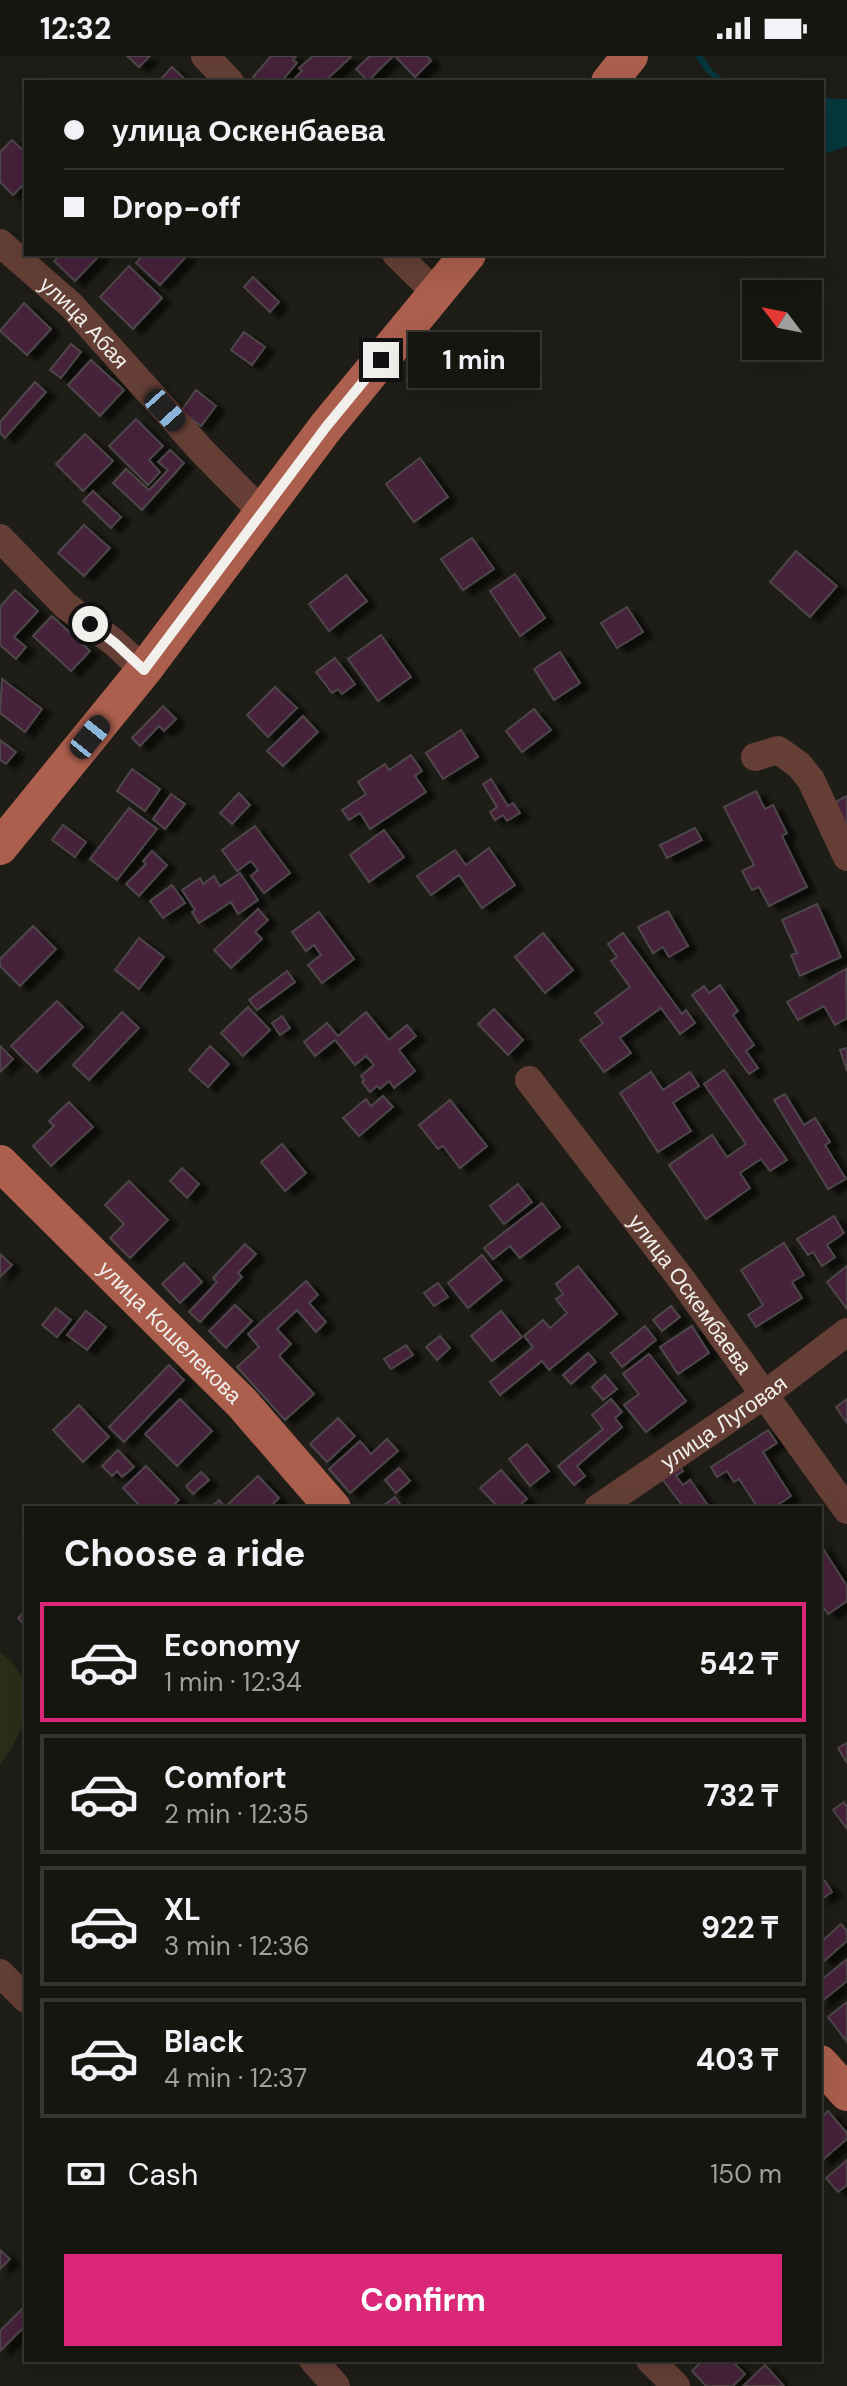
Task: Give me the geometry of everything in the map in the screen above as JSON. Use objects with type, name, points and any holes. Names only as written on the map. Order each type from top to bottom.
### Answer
[{"type":"main road","points":[[0,847],[144,670],[326,427],[466,256]]},
{"type":"main road","name":"улица Кошелекова","points":[[0,1163],[242,1403],[331,1506]]},
{"type":"main road","points":[[822,2065],[847,2093]]},
{"type":"street","points":[[205,56],[228,80]]},
{"type":"street","name":"улица Абая","points":[[0,243],[72,306],[202,451],[262,512]]},
{"type":"street","points":[[398,256],[436,293]]},
{"type":"street","points":[[0,538],[65,605],[115,643],[144,670]]},
{"type":"street","points":[[755,757],[778,750],[799,765],[811,780],[847,857]]},
{"type":"street","name":"улица Оскембаева","points":[[529,1080],[682,1280],[847,1510]]},
{"type":"street","name":"улица Луговая","points":[[601,1506],[764,1395],[847,1332]]},
{"type":"street","points":[[0,1973],[24,1997]]},
{"type":"street","points":[[315,2362],[336,2386]]},
{"type":"street","points":[[652,2362],[676,2386]]},
{"type":"green space","points":[[0,1652],[18,1670],[24,1682],[24,1720],[14,1744],[0,1765]]},
{"type":"water","points":[[824,98],[847,99],[847,146],[824,154]]},
{"type":"building","points":[[127,56],[150,56],[139,67]]},
{"type":"building","points":[[271,56],[296,56],[293,60],[297,63],[283,80],[257,80],[253,77]]},
{"type":"building","points":[[313,56],[351,57],[326,80],[293,80],[302,71],[299,68]]},
{"type":"building","points":[[370,56],[393,56],[369,80],[356,69]]},
{"type":"building","points":[[395,56],[427,56],[431,61],[415,77]]},
{"type":"building","points":[[172,67],[186,80],[160,80]]},
{"type":"building","points":[[12,140],[24,151],[24,184],[13,195],[0,182],[0,152]]},
{"type":"building","points":[[59,256],[99,256],[75,281],[54,261]]},
{"type":"building","points":[[142,256],[186,257],[160,285],[136,263]]},
{"type":"building","points":[[129,266],[162,298],[133,329],[100,297]]},
{"type":"building","points":[[253,277],[279,302],[270,312],[244,287]]},
{"type":"building","points":[[24,303],[51,329],[27,355],[0,331]]},
{"type":"building","points":[[244,332],[265,347],[252,365],[231,350]]},
{"type":"building","points":[[71,344],[81,352],[61,378],[50,370]]},
{"type":"building","points":[[91,360],[124,390],[100,416],[68,385]]},
{"type":"building","points":[[35,382],[46,392],[5,438],[0,433],[0,422]]},
{"type":"building","points":[[196,390],[216,406],[201,426],[181,411]]},
{"type":"building","points":[[136,419],[163,446],[149,460],[160,472],[148,485],[109,446]]},
{"type":"building","points":[[85,434],[113,461],[83,491],[56,464]]},
{"type":"building","points":[[170,450],[184,463],[142,510],[113,483],[126,469],[149,490],[168,470],[158,462]]},
{"type":"building","points":[[420,458],[448,497],[414,522],[386,484]]},
{"type":"building","points":[[93,491],[121,517],[111,528],[83,501]]},
{"type":"building","points":[[84,525],[110,548],[84,576],[58,553]]},
{"type":"building","points":[[472,538],[494,569],[463,590],[441,559]]},
{"type":"building","points":[[796,551],[837,586],[810,617],[770,582]]},
{"type":"building","points":[[515,574],[545,618],[520,636],[490,591]]},
{"type":"building","points":[[346,575],[367,601],[329,631],[309,604]]},
{"type":"building","points":[[15,590],[38,611],[14,637],[26,647],[16,659],[0,645],[0,607]]},
{"type":"building","points":[[627,607],[643,632],[617,648],[601,623]]},
{"type":"building","points":[[52,616],[90,651],[71,671],[33,636]]},
{"type":"building","points":[[381,635],[411,677],[378,701],[348,659]]},
{"type":"building","points":[[560,652],[580,683],[554,700],[534,669]]},
{"type":"building","points":[[335,658],[355,684],[342,694],[338,689],[332,693],[316,672]]},
{"type":"building","points":[[2,679],[42,709],[25,732],[0,713]]},
{"type":"building","points":[[275,687],[297,708],[268,737],[247,715]]},
{"type":"building","points":[[163,706],[176,719],[164,731],[159,726],[140,746],[132,738]]},
{"type":"building","points":[[534,709],[551,730],[522,752],[506,731]]},
{"type":"building","points":[[303,716],[318,732],[283,766],[267,751]]},
{"type":"building","points":[[461,730],[478,757],[443,779],[426,753]]},
{"type":"building","points":[[0,740],[16,752],[6,764],[0,760]]},
{"type":"building","points":[[411,755],[422,771],[415,776],[426,792],[370,829],[360,813],[349,820],[342,810],[366,794],[358,782],[385,764],[389,770]]},
{"type":"building","points":[[132,769],[160,789],[145,811],[117,791]]},
{"type":"building","points":[[491,779],[508,806],[513,803],[520,813],[507,821],[503,815],[495,820],[490,812],[497,807],[483,784]]},
{"type":"building","points":[[756,791],[765,809],[773,805],[787,833],[782,836],[807,887],[769,906],[759,887],[752,890],[742,871],[754,865],[724,807]]},
{"type":"building","points":[[239,793],[250,805],[232,824],[220,813]]},
{"type":"building","points":[[171,794],[185,804],[165,829],[153,819]]},
{"type":"building","points":[[847,796],[847,822],[845,823],[828,806]]},
{"type":"building","points":[[129,808],[157,829],[117,880],[90,859]]},
{"type":"building","points":[[63,825],[86,842],[75,857],[52,840]]},
{"type":"building","points":[[255,826],[290,873],[264,893],[251,876],[258,870],[251,861],[237,871],[222,850]]},
{"type":"building","points":[[695,828],[702,840],[667,858],[660,845]]},
{"type":"building","points":[[384,830],[404,857],[369,882],[350,855]]},
{"type":"building","points":[[489,848],[515,885],[482,908],[459,875],[431,895],[417,876],[455,850],[466,865]]},
{"type":"building","points":[[152,851],[167,865],[139,896],[126,884],[146,864],[143,861]]},
{"type":"building","points":[[240,873],[258,900],[238,914],[231,902],[199,923],[182,890],[200,878],[203,884],[214,876],[220,886]]},
{"type":"building","points":[[172,885],[185,903],[163,918],[150,901]]},
{"type":"building","points":[[817,904],[841,957],[800,976],[791,955],[797,953],[782,920]]},
{"type":"building","points":[[258,909],[268,920],[255,932],[262,939],[231,968],[214,950]]},
{"type":"building","points":[[668,911],[688,946],[669,957],[663,947],[653,953],[638,927]]},
{"type":"building","points":[[319,912],[354,959],[322,983],[308,965],[321,955],[314,945],[306,951],[292,932]]},
{"type":"building","points":[[33,926],[56,949],[20,986],[0,966],[0,959]]},
{"type":"building","points":[[543,933],[573,970],[545,993],[515,957]]},
{"type":"building","points":[[623,933],[682,1014],[686,1010],[695,1023],[680,1034],[661,1008],[620,1038],[631,1053],[604,1072],[580,1040],[603,1023],[595,1013],[630,987],[611,961],[617,957],[608,944]]},
{"type":"building","points":[[139,938],[164,957],[139,989],[115,970]]},
{"type":"building","points":[[846,969],[847,1018],[835,1025],[824,1006],[798,1020],[787,1002]]},
{"type":"building","points":[[287,971],[295,982],[257,1010],[249,1000]]},
{"type":"building","points":[[720,985],[738,1011],[733,1015],[754,1045],[746,1051],[758,1068],[749,1074],[692,995],[704,986],[709,993]]},
{"type":"building","points":[[57,1001],[83,1027],[37,1072],[11,1046]]},
{"type":"building","points":[[248,1007],[270,1030],[243,1056],[221,1033]]},
{"type":"building","points":[[494,1009],[523,1040],[508,1055],[478,1024]]},
{"type":"building","points":[[122,1012],[139,1028],[89,1080],[73,1065]]},
{"type":"building","points":[[366,1012],[389,1040],[407,1025],[416,1036],[399,1050],[415,1071],[394,1088],[389,1081],[380,1089],[377,1086],[370,1092],[361,1076],[374,1065],[366,1056],[355,1065],[335,1040],[315,1056],[304,1042],[327,1023],[338,1036]]},
{"type":"building","points":[[282,1016],[290,1028],[280,1035],[272,1023]]},
{"type":"building","points":[[0,1046],[13,1059],[0,1072]]},
{"type":"building","points":[[210,1046],[229,1064],[208,1087],[189,1070]]},
{"type":"building","points":[[847,1048],[847,1071],[840,1050]]},
{"type":"building","points":[[724,1070],[787,1160],[770,1171],[761,1159],[740,1173],[750,1188],[706,1219],[669,1165],[712,1135],[727,1157],[746,1144],[704,1084]]},
{"type":"building","points":[[651,1072],[663,1090],[690,1072],[699,1086],[673,1103],[691,1131],[658,1152],[620,1093]]},
{"type":"building","points":[[785,1094],[804,1125],[815,1118],[830,1142],[825,1145],[846,1179],[828,1189],[774,1100]]},
{"type":"building","points":[[383,1096],[393,1107],[359,1136],[343,1118],[366,1099],[371,1106]]},
{"type":"building","points":[[450,1100],[487,1146],[460,1168],[443,1146],[438,1149],[419,1125]]},
{"type":"building","points":[[69,1102],[93,1127],[51,1166],[33,1146],[54,1126],[49,1121]]},
{"type":"building","points":[[282,1144],[306,1173],[285,1191],[261,1162]]},
{"type":"building","points":[[182,1168],[199,1184],[187,1198],[170,1181]]},
{"type":"building","points":[[129,1181],[168,1220],[130,1258],[110,1238],[124,1224],[105,1205]]},
{"type":"building","points":[[518,1184],[532,1202],[504,1224],[490,1206]]},
{"type":"building","points":[[542,1203],[560,1227],[520,1258],[510,1246],[493,1259],[484,1248]]},
{"type":"building","points":[[834,1216],[844,1233],[827,1245],[835,1257],[822,1266],[813,1252],[808,1255],[797,1239]]},
{"type":"building","points":[[784,1243],[804,1275],[792,1282],[802,1298],[756,1327],[748,1315],[763,1305],[741,1270]]},
{"type":"building","points":[[245,1244],[256,1254],[238,1273],[242,1277],[200,1322],[189,1312],[217,1282],[213,1278]]},
{"type":"building","points":[[0,1254],[12,1265],[0,1277]]},
{"type":"building","points":[[482,1255],[502,1280],[468,1308],[448,1283]]},
{"type":"building","points":[[184,1263],[202,1282],[180,1303],[162,1284]]},
{"type":"building","points":[[578,1266],[617,1314],[549,1370],[542,1361],[500,1395],[490,1382],[533,1347],[524,1336],[543,1320],[550,1328],[567,1313],[556,1299],[563,1294],[556,1284]]},
{"type":"building","points":[[847,1266],[847,1309],[827,1282]]},
{"type":"building","points":[[306,1281],[318,1295],[309,1303],[326,1322],[316,1332],[297,1310],[277,1329],[291,1344],[279,1356],[314,1394],[285,1420],[237,1367],[259,1347],[248,1334]]},
{"type":"building","points":[[438,1283],[448,1297],[434,1306],[424,1293]]},
{"type":"building","points":[[235,1305],[252,1321],[226,1348],[209,1331]]},
{"type":"building","points":[[671,1306],[680,1317],[662,1331],[653,1320]]},
{"type":"building","points":[[56,1308],[71,1320],[57,1337],[42,1325]]},
{"type":"building","points":[[86,1311],[106,1327],[87,1350],[67,1335]]},
{"type":"building","points":[[501,1311],[522,1337],[492,1361],[471,1336]]},
{"type":"building","points":[[645,1326],[656,1340],[622,1367],[611,1353]]},
{"type":"building","points":[[692,1326],[709,1353],[678,1374],[660,1347]]},
{"type":"building","points":[[440,1336],[450,1348],[437,1360],[426,1347]]},
{"type":"building","points":[[406,1345],[413,1355],[391,1369],[384,1359]]},
{"type":"building","points":[[588,1353],[596,1362],[571,1384],[563,1375]]},
{"type":"building","points":[[649,1354],[686,1401],[646,1432],[624,1405],[639,1394],[623,1374]]},
{"type":"building","points":[[169,1365],[184,1380],[124,1442],[109,1427]]},
{"type":"building","points":[[605,1375],[617,1389],[603,1400],[592,1387]]},
{"type":"building","points":[[180,1399],[212,1431],[177,1466],[145,1434]]},
{"type":"building","points":[[611,1399],[622,1412],[615,1418],[622,1427],[577,1466],[585,1476],[574,1485],[558,1466],[603,1429],[592,1415]]},
{"type":"building","points":[[847,1399],[847,1423],[836,1407]]},
{"type":"building","points":[[79,1405],[109,1437],[83,1462],[53,1430]]},
{"type":"building","points":[[338,1418],[355,1436],[327,1462],[310,1444]]},
{"type":"building","points":[[768,1430],[777,1443],[763,1452],[791,1496],[776,1506],[757,1506],[739,1479],[734,1482],[727,1471],[717,1477],[711,1467]]},
{"type":"building","points":[[387,1439],[398,1451],[350,1493],[329,1469],[360,1441],[371,1454]]},
{"type":"building","points":[[527,1444],[549,1471],[530,1486],[509,1459]]},
{"type":"building","points":[[118,1450],[134,1467],[122,1477],[117,1471],[112,1476],[102,1466]]},
{"type":"building","points":[[677,1463],[683,1471],[676,1476],[683,1485],[690,1480],[709,1506],[682,1506],[660,1476]]},
{"type":"building","points":[[146,1466],[179,1500],[172,1506],[140,1506],[123,1488]]},
{"type":"building","points":[[399,1468],[410,1481],[396,1493],[385,1480]]},
{"type":"building","points":[[501,1470],[527,1499],[518,1506],[497,1506],[480,1488]]},
{"type":"building","points":[[201,1472],[209,1480],[193,1494],[186,1486]]},
{"type":"building","points":[[258,1476],[279,1498],[271,1506],[226,1506]]},
{"type":"building","points":[[395,1497],[402,1506],[383,1506]]},
{"type":"building","points":[[822,1547],[847,1586],[847,1601],[828,1614],[822,1605]]},
{"type":"building","points":[[847,1743],[847,1763],[838,1748]]},
{"type":"building","points":[[844,1802],[847,1807],[847,1829],[833,1810]]},
{"type":"building","points":[[825,1881],[832,1892],[822,1899],[822,1883]]},
{"type":"building","points":[[841,1924],[847,1931],[847,1941],[824,1961],[822,1941]]},
{"type":"building","points":[[847,1959],[847,1981],[822,2001],[822,1979]]},
{"type":"building","points":[[847,2002],[847,2042],[828,2017]]},
{"type":"building","points":[[828,2111],[847,2133],[847,2139],[822,2160],[822,2116]]},
{"type":"building","points":[[847,2160],[847,2185],[838,2192],[826,2178]]},
{"type":"building","points":[[0,2250],[10,2259],[0,2269]]},
{"type":"building","points":[[24,2307],[24,2327],[0,2351],[0,2331]]},
{"type":"building","points":[[701,2362],[733,2362],[745,2374],[733,2386],[706,2386],[692,2371]]},
{"type":"building","points":[[765,2365],[784,2386],[743,2386]]},
{"type":"waterway","points":[[699,56],[720,80]]},
{"type":"route","points":[[90,624],[144,670],[326,427],[381,360]]}]
